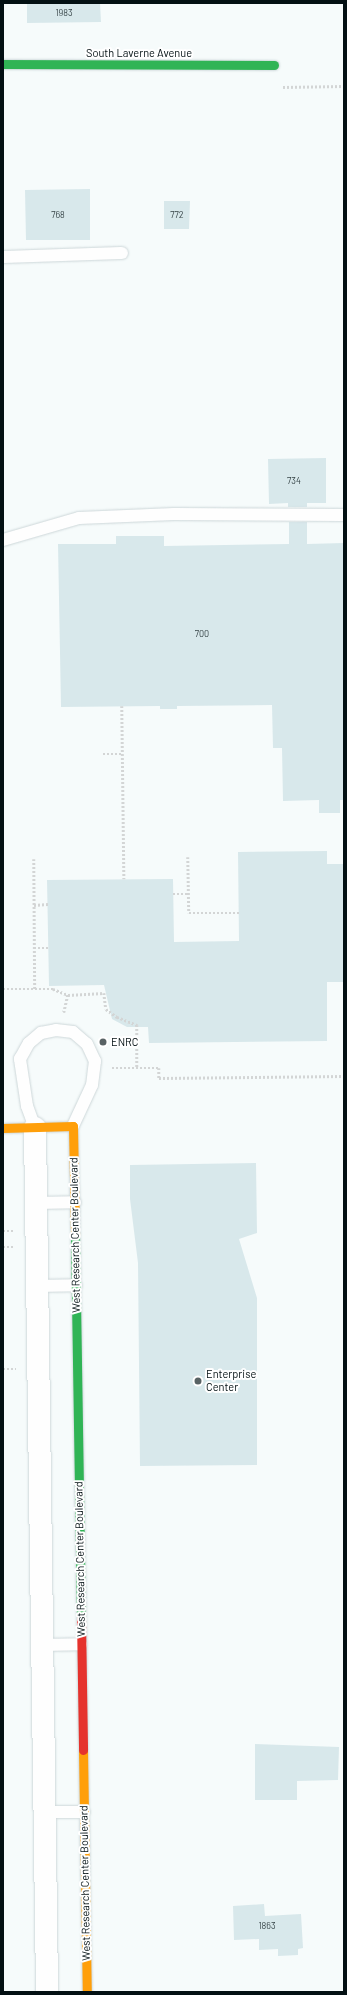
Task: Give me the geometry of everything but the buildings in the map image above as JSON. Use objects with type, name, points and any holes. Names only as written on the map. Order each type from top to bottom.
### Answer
[{"type":"street","name":"South Laverne Avenue","points":[[3,64],[274,64]]},
{"type":"street","points":[[3,1128],[74,1126]]},
{"type":"street","name":"West Research Center Boulevard","points":[[74,1126],[86,1992]]},
{"type":"street","points":[[35,1128],[46,1992]]},
{"type":"lane","points":[[3,257],[122,253]]},
{"type":"lane","points":[[3,540],[79,518],[174,514],[344,515]]},
{"type":"lane","points":[[35,1128],[27,1106],[20,1059],[29,1043],[41,1033],[56,1030],[73,1032],[87,1044],[95,1061],[92,1085],[74,1126]]},
{"type":"lane","points":[[36,1203],[75,1202]]},
{"type":"lane","points":[[37,1286],[76,1285]]},
{"type":"lane","points":[[42,1645],[81,1644]]},
{"type":"lane","points":[[44,1812],[84,1812]]},
{"type":"path","points":[[122,706],[124,879]]},
{"type":"path","points":[[102,754],[122,754]]},
{"type":"path","points":[[188,857],[189,913],[239,913]]},
{"type":"path","points":[[34,859],[35,989]]},
{"type":"path","points":[[173,894],[189,894]]},
{"type":"path","points":[[34,904],[48,904]]},
{"type":"path","points":[[34,948],[48,948]]},
{"type":"path","points":[[3,989],[53,989],[68,995],[104,993],[106,1009],[117,1018],[137,1025],[137,1068]]},
{"type":"path","points":[[64,1013],[68,995]]},
{"type":"path","points":[[112,1068],[159,1068],[159,1078],[344,1076]]},
{"type":"path","points":[[3,1369],[22,1369]]},
{"type":"traffic: fast","points":[[3,64],[274,65]]},
{"type":"traffic: fast","points":[[75,1235],[81,1619]]},
{"type":"traffic: slow","points":[[3,1128],[73,1126],[75,1235]]},
{"type":"traffic: slow","points":[[83,1750],[87,1992]]},
{"type":"traffic: jam","points":[[81,1619],[83,1750]]},
{"type":"place","name":"ENRC","points":[[103,1042]]},
{"type":"place","name":"Enterprise Center","points":[[198,1381]]}]
